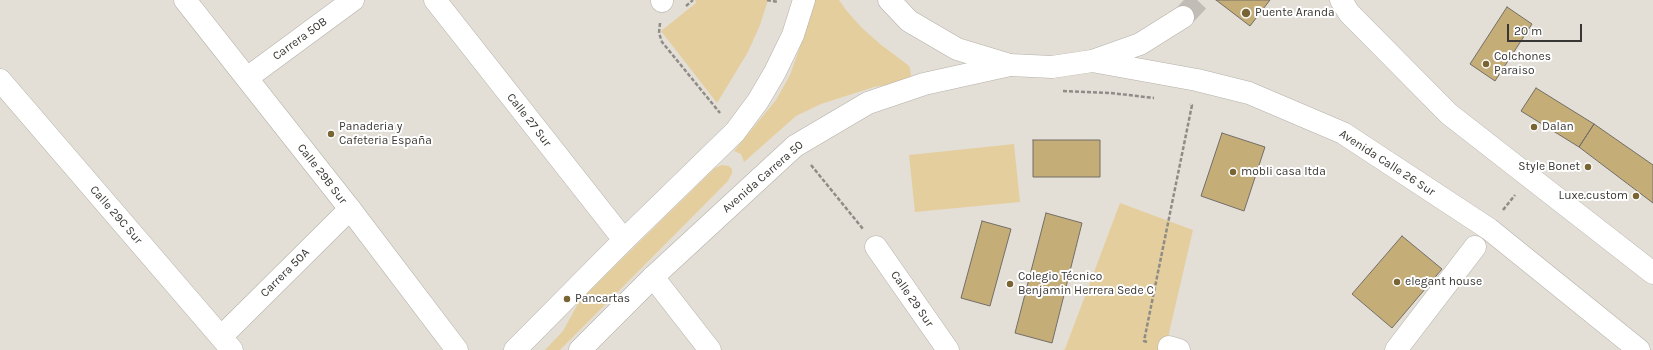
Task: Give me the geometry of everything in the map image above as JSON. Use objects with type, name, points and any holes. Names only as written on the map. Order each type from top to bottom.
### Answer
[{"type":"main road","name":"Calle 29B Sur","points":[[185,0],[350,210],[457,350]]},
{"type":"main road","name":"Carrera 50B","points":[[247,78],[353,0]]},
{"type":"main road","name":"Calle 27 Sur","points":[[435,0],[624,240]]},
{"type":"main road","points":[[889,0],[909,21],[957,49],[1010,64],[1052,67],[1092,62],[1140,44],[1183,17]]},
{"type":"main road","points":[[1341,0],[1349,13],[1449,114],[1653,273]]},
{"type":"main road","points":[[515,350],[624,240],[735,132],[758,101],[775,72],[792,35],[794,1]]},
{"type":"main road","name":"Avenida Calle 26 Sur","points":[[1092,62],[1197,80],[1248,92],[1343,133],[1489,229],[1639,350]]},
{"type":"main road","name":"Avenida Carrera 50","points":[[580,350],[653,277],[795,146],[868,103],[924,84],[1010,64]]},
{"type":"main road","name":"Calle 29C Sur","points":[[0,80],[226,344]]},
{"type":"main road","name":"Carrera 50A","points":[[226,344],[350,210]]},
{"type":"main road","name":"Calle 29 Sur","points":[[876,247],[948,350]]},
{"type":"main road","points":[[1396,350],[1475,247]]},
{"type":"main road","points":[[653,277],[710,350]]},
{"type":"path","points":[[662,0],[659,28],[662,42],[720,114]]},
{"type":"path","points":[[767,0],[794,1]]},
{"type":"path","points":[[1059,91],[1111,93],[1159,99]]},
{"type":"path","points":[[1174,348],[1144,341],[1192,105],[1186,104]]},
{"type":"path","points":[[808,162],[876,247]]},
{"type":"shaded area","points":[[695,0],[768,0],[760,25],[748,52],[717,103],[661,31],[696,3]]},
{"type":"shaded area","points":[[813,0],[839,0],[861,27],[880,44],[908,65],[911,76],[904,82],[874,87],[821,104],[796,116],[744,162],[741,154],[734,151],[776,100],[790,75],[800,47]]},
{"type":"shaded area","points":[[1014,144],[1020,202],[915,212],[909,155]]},
{"type":"shaded area","points":[[722,165],[729,166],[732,169],[732,173],[728,181],[560,350],[545,350],[563,331],[580,300],[715,168]]},
{"type":"shaded area","points":[[1120,203],[1193,230],[1165,350],[1063,350],[1065,349]]},
{"type":"building","name":"Puente Aranda","points":[[1216,0],[1270,0],[1250,26]]},
{"type":"building","points":[[1507,7],[1532,24],[1495,81],[1470,64]]},
{"type":"building","points":[[1536,88],[1594,124],[1579,147],[1521,111]]},
{"type":"building","points":[[1594,124],[1653,165],[1653,203],[1579,147]]},
{"type":"building","name":"mobli casa ltda","points":[[1222,133],[1265,147],[1244,211],[1201,196]]},
{"type":"building","points":[[1033,140],[1100,140],[1100,177],[1033,177]]},
{"type":"building","points":[[1046,213],[1082,223],[1052,343],[1015,333]]},
{"type":"building","points":[[982,221],[1011,229],[990,306],[961,298]]},
{"type":"building","name":"elegant house","points":[[1402,236],[1442,269],[1392,328],[1352,294]]},
{"type":"tunnel","points":[[1183,17],[1199,0]]},
{"type":"place","name":"Puente Aranda","points":[[1246,13]]},
{"type":"place","name":"Colchones Paraiso","points":[[1486,64]]},
{"type":"place","name":"Dalan","points":[[1534,127]]},
{"type":"place","name":"Panaderia y Cafeteria España","points":[[331,134]]},
{"type":"place","name":"Style Bonet","points":[[1588,167]]},
{"type":"place","name":"mobli casa ltda","points":[[1233,172]]},
{"type":"place","name":"Luxe.custom","points":[[1636,196]]},
{"type":"place","name":"elegant house","points":[[1397,282]]},
{"type":"place","name":"Colegio Técnico Benjamin Herrera Sede C","points":[[1010,284]]},
{"type":"place","name":"Pancartas","points":[[567,299]]}]
